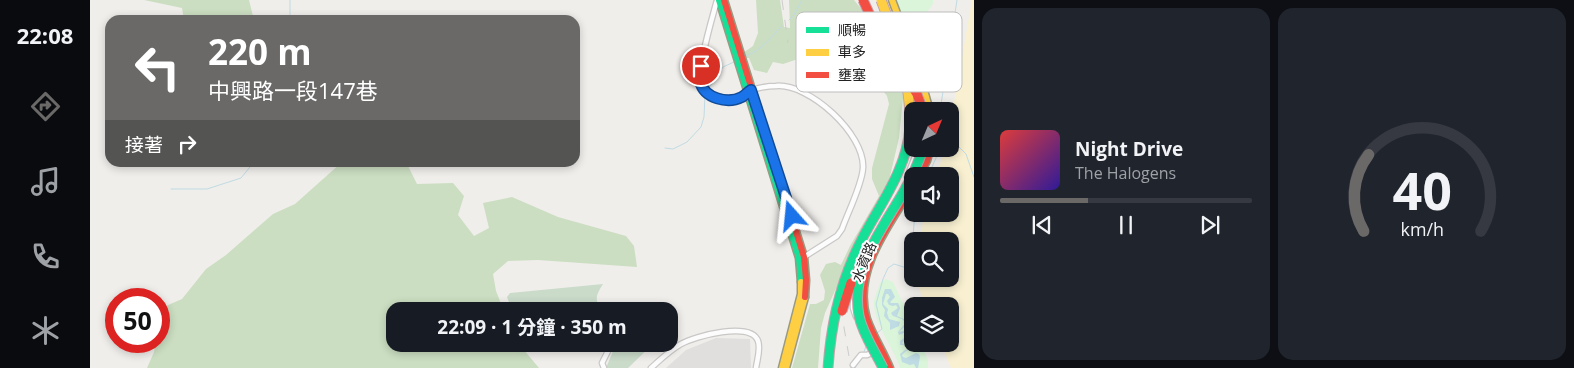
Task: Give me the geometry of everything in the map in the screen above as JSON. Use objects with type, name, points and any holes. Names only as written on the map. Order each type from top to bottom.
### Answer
[{"type":"main road","points":[[718,0],[804,257],[806,292],[786,368]]},
{"type":"main road","points":[[724,0],[800,264],[801,294],[782,368]]},
{"type":"main road","points":[[863,0],[868,12]]},
{"type":"main road","points":[[881,0],[885,12]]},
{"type":"main road","points":[[889,0],[894,12]]},
{"type":"main road","points":[[889,0],[893,12]]},
{"type":"main road","points":[[828,368],[831,334],[840,297],[855,254],[902,165],[910,131],[908,92]]},
{"type":"main road","points":[[834,368],[836,335],[840,317],[860,257],[893,197],[907,167],[909,158]]},
{"type":"main road","points":[[883,368],[865,332],[859,315],[857,290],[859,274],[881,229],[916,170],[920,158]]},
{"type":"main road","points":[[889,368],[865,311],[863,291],[865,276],[872,260],[904,202]]},
{"type":"street","points":[[718,0],[701,66],[700,81],[705,91],[722,101],[744,97],[749,92],[776,86],[796,90]]},
{"type":"street","points":[[889,0],[894,12]]},
{"type":"street","points":[[804,92],[840,121],[858,143],[863,168],[842,229],[837,236],[804,257]]},
{"type":"street","name":"水資路","points":[[879,368],[869,354],[857,323],[853,308],[853,289],[863,258],[902,187],[914,158]]},
{"type":"street","name":"水資路","points":[[889,368],[868,330],[862,313],[860,290],[862,278],[902,187]]},
{"type":"street","points":[[650,368],[679,345],[686,342],[707,335],[744,331],[758,340],[756,368]]},
{"type":"street","points":[[853,365],[861,355],[879,350]]},
{"type":"street","points":[[604,368],[602,363],[608,352]]},
{"type":"green space","points":[[144,0],[249,0],[253,15],[183,15],[182,8]]},
{"type":"green space","points":[[756,0],[780,0],[784,27],[790,28],[789,0],[854,0],[863,12],[796,12],[796,60],[783,64],[773,62],[767,73],[754,70],[749,58],[744,58],[743,53],[753,46],[758,33]]},
{"type":"green space","points":[[894,0],[933,0],[933,4],[927,12],[899,12]]},
{"type":"green space","points":[[884,92],[904,92],[899,138],[887,189],[851,255],[825,313],[821,328],[818,368],[792,368],[810,304],[816,304],[824,300],[825,291],[820,275],[826,264],[835,262],[841,265],[879,196],[872,179],[872,168],[889,104]]},
{"type":"green space","points":[[337,167],[408,167],[417,184],[453,183],[464,196],[458,215],[474,236],[489,228],[483,203],[512,197],[558,217],[626,236],[634,246],[637,267],[538,260],[508,261],[493,274],[500,302],[386,302],[386,352],[526,352],[539,368],[147,368],[154,353],[170,353],[170,304],[182,299],[206,269],[226,255],[273,214],[295,204]]},
{"type":"green space","points":[[886,279],[893,282],[904,306],[904,352],[925,352],[928,368],[900,368],[875,313],[875,297],[880,283]]},
{"type":"green space","points":[[603,284],[599,291],[598,302],[509,302],[507,297],[510,293]]},
{"type":"green space","points":[[613,352],[645,352],[628,368],[606,368]]},
{"type":"sand","points":[[972,0],[974,0],[974,368],[951,368],[944,352],[959,352],[959,297],[922,297],[918,287],[959,287],[959,232],[921,232],[923,222],[959,222],[959,167],[939,167],[942,158],[959,158],[959,102],[954,102],[956,92],[962,92],[962,57]]},
{"type":"shaded area","points":[[716,338],[750,339],[751,368],[666,368],[686,350]]},
{"type":"water","points":[[885,289],[891,289],[895,297],[890,302],[898,303],[900,308],[897,316],[904,319],[904,321],[893,316],[891,313],[898,308],[896,305],[889,305],[887,301],[890,297],[886,294],[883,304],[888,309],[889,319],[900,322],[899,326],[890,330],[890,323],[884,316],[885,310],[882,305]]},
{"type":"water","points":[[904,325],[899,332],[904,331],[904,333],[899,335],[898,332]]},
{"type":"water","points":[[904,338],[902,343],[904,345],[900,345],[900,341]]},
{"type":"water","points":[[904,351],[902,355],[906,358],[916,353],[919,354],[918,368],[914,364],[910,365],[902,362],[900,354]]},
{"type":"waterway","points":[[290,0],[290,15]]},
{"type":"waterway","points":[[789,20],[802,0]]},
{"type":"waterway","points":[[955,12],[957,0]]},
{"type":"waterway","points":[[746,56],[761,47],[782,26]]},
{"type":"waterway","points":[[708,89],[723,67],[734,62]]},
{"type":"waterway","points":[[941,102],[943,92]]},
{"type":"waterway","points":[[665,148],[673,149],[687,142],[701,127],[704,117],[705,95]]},
{"type":"waterway","points":[[959,147],[966,154],[974,177]]},
{"type":"waterway","points":[[932,167],[936,158]]},
{"type":"waterway","points":[[171,189],[207,189],[241,178],[250,167]]},
{"type":"waterway","points":[[877,333],[882,329],[876,304],[883,279],[888,268],[894,264],[910,269],[914,222]]},
{"type":"waterway","points":[[864,352],[866,346]]},
{"type":"waterway","points":[[855,368],[863,356]]},
{"type":"railway","points":[[782,0],[788,43]]},
{"type":"railway","points":[[837,287],[851,368]]},
{"type":"traffic: fast","points":[[719,0],[799,258],[801,282]]},
{"type":"traffic: fast","points":[[913,92],[915,102]]},
{"type":"traffic: fast","points":[[828,368],[838,302],[848,270],[862,239],[899,171],[904,157]]},
{"type":"traffic: fast","points":[[883,368],[866,336],[859,316],[857,298],[859,282],[870,250],[910,181],[920,158]]},
{"type":"traffic: slow","points":[[881,0],[885,12]]},
{"type":"traffic: slow","points":[[892,0],[897,12]]},
{"type":"traffic: slow","points":[[908,92],[909,102]]},
{"type":"traffic: slow","points":[[925,92],[927,102]]},
{"type":"traffic: slow","points":[[782,368],[801,294],[801,282]]},
{"type":"traffic: slow","points":[[786,368],[805,297]]},
{"type":"traffic: jam","points":[[724,0],[804,257],[805,297]]},
{"type":"traffic: jam","points":[[863,0],[868,12]]},
{"type":"traffic: jam","points":[[916,92],[920,102]]},
{"type":"traffic: jam","points":[[924,167],[928,158]]},
{"type":"traffic: jam","points":[[890,368],[867,319],[864,284],[875,250],[904,201]]},
{"type":"traffic: jam","points":[[842,311],[851,283]]},
{"type":"route","points":[[701,66],[700,81],[702,87],[715,98],[729,101],[744,97],[751,90],[792,216]]}]
